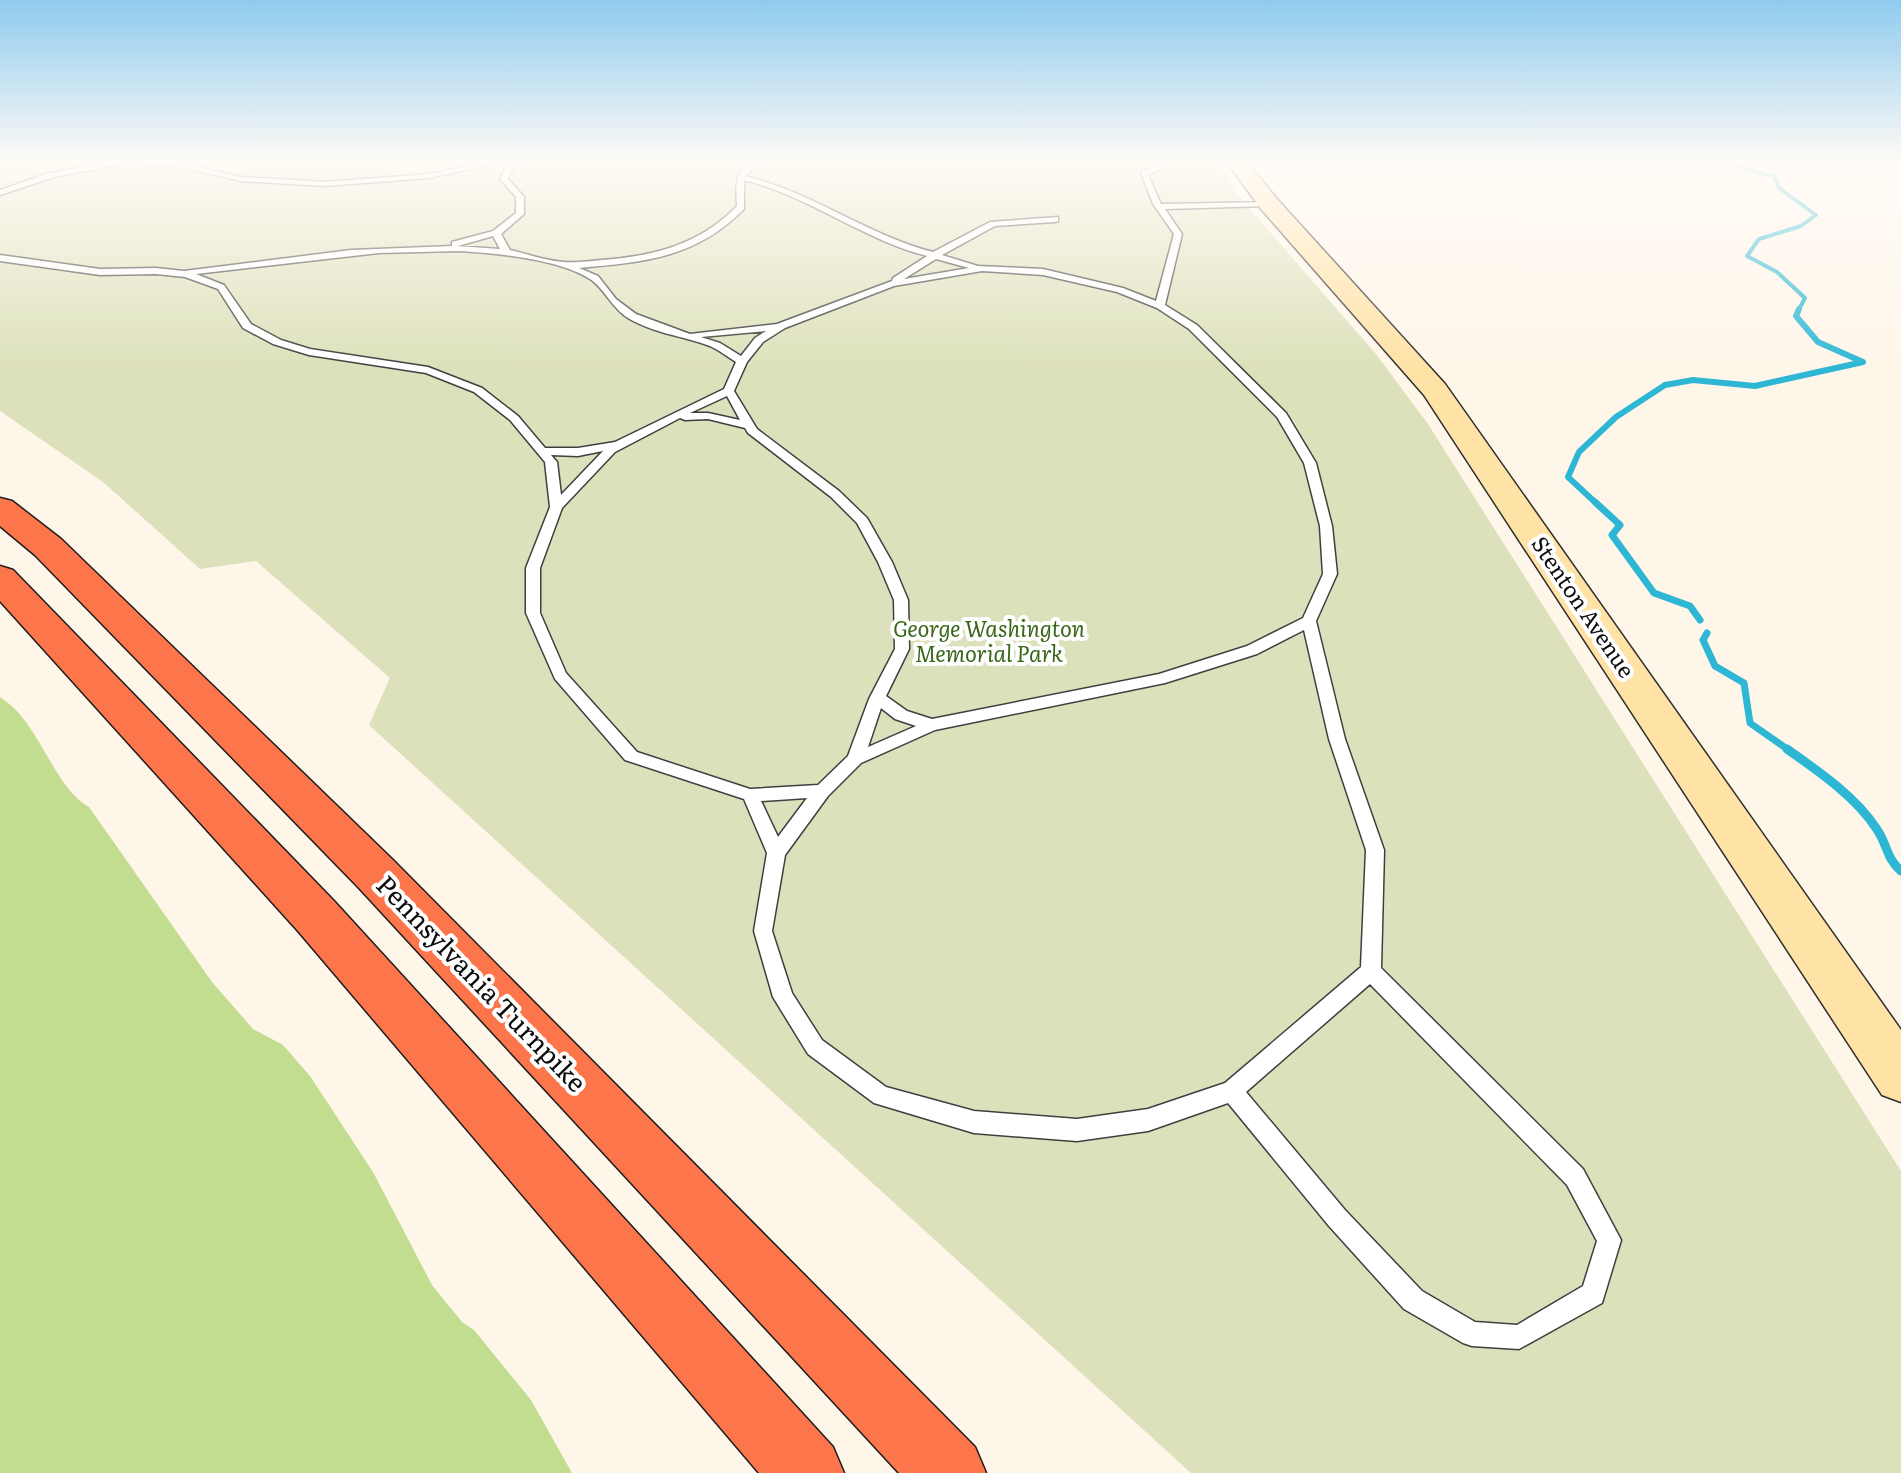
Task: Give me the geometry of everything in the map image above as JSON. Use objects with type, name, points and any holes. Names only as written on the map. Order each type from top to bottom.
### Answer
[{"type":"highway","name":"Pennsylvania Turnpike","points":[[0,508],[48,547],[376,874],[949,1473]]},
{"type":"highway","points":[[0,578],[316,916],[807,1473]]},
{"type":"main road","name":"Stenton Avenue","points":[[1292,230],[1435,390],[1901,1076]]},
{"type":"lane","points":[[434,249],[500,230]]},
{"type":"lane","points":[[565,265],[621,262],[679,251],[718,230]]},
{"type":"lane","points":[[868,230],[899,245],[982,268],[1043,272],[1087,280],[1160,306],[1193,327],[1282,415],[1310,463],[1326,526],[1330,574],[1309,621],[1337,739],[1375,850],[1371,971],[1575,1177],[1609,1240],[1593,1294],[1519,1337],[1472,1334],[1413,1300],[1337,1218],[1232,1091]]},
{"type":"lane","points":[[892,284],[935,255],[982,230]]},
{"type":"lane","points":[[1160,306],[1178,236],[1174,230]]},
{"type":"lane","points":[[496,233],[506,252]]},
{"type":"lane","points":[[172,273],[252,267],[362,251],[434,249],[506,252],[565,265],[595,278],[613,301],[632,316],[659,328],[716,345],[742,361]]},
{"type":"lane","points":[[0,258],[100,272],[187,274],[221,287],[247,326],[277,342],[309,352],[428,370],[478,390],[514,418],[551,462],[556,507]]},
{"type":"lane","points":[[595,278],[621,262]]},
{"type":"lane","points":[[221,287],[252,267]]},
{"type":"lane","points":[[822,791],[750,795],[631,756],[560,675],[533,613],[533,568],[556,507],[618,445],[729,391],[742,361],[759,340],[781,326],[892,284],[982,268]]},
{"type":"lane","points":[[689,335],[781,326]]},
{"type":"lane","points":[[729,391],[752,431],[844,503],[862,521],[885,562],[901,600],[902,649],[878,698],[855,759]]},
{"type":"lane","points":[[671,417],[708,416],[750,426]]},
{"type":"lane","points":[[541,451],[578,452],[618,445]]},
{"type":"lane","points":[[1309,621],[1252,650],[1160,679],[932,725],[855,759],[822,791],[776,853],[763,931],[783,997],[815,1047],[881,1096],[974,1122],[1077,1130],[1148,1120],[1232,1091],[1371,971]]},
{"type":"lane","points":[[878,698],[901,715],[932,725]]},
{"type":"lane","points":[[750,795],[776,853]]},
{"type":"green space","name":"George Washington Memorial Park","points":[[0,230],[1268,230],[1376,354],[1428,424],[1901,1171],[1901,1473],[1191,1473],[369,725],[390,678],[256,561],[200,569],[103,482],[0,411]]},
{"type":"green space","points":[[0,697],[26,722],[65,785],[89,807],[212,982],[253,1029],[283,1045],[310,1076],[373,1172],[432,1285],[462,1322],[474,1330],[531,1400],[572,1473],[0,1473]]},
{"type":"waterway","points":[[1789,230],[1759,239],[1747,256],[1777,272],[1805,298],[1799,310]]},
{"type":"waterway","points":[[1597,504],[1568,477],[1579,452],[1616,417],[1665,385],[1693,380],[1755,386],[1863,362],[1818,342],[1796,316],[1799,310]]},
{"type":"waterway","points":[[1595,502],[1620,525],[1612,535],[1654,593],[1690,606],[1700,620]]},
{"type":"waterway","points":[[1707,633],[1703,640],[1715,666],[1744,683],[1750,723],[1790,751]]},
{"type":"waterway","points":[[1787,749],[1858,805],[1876,828],[1892,861],[1901,871]]}]
